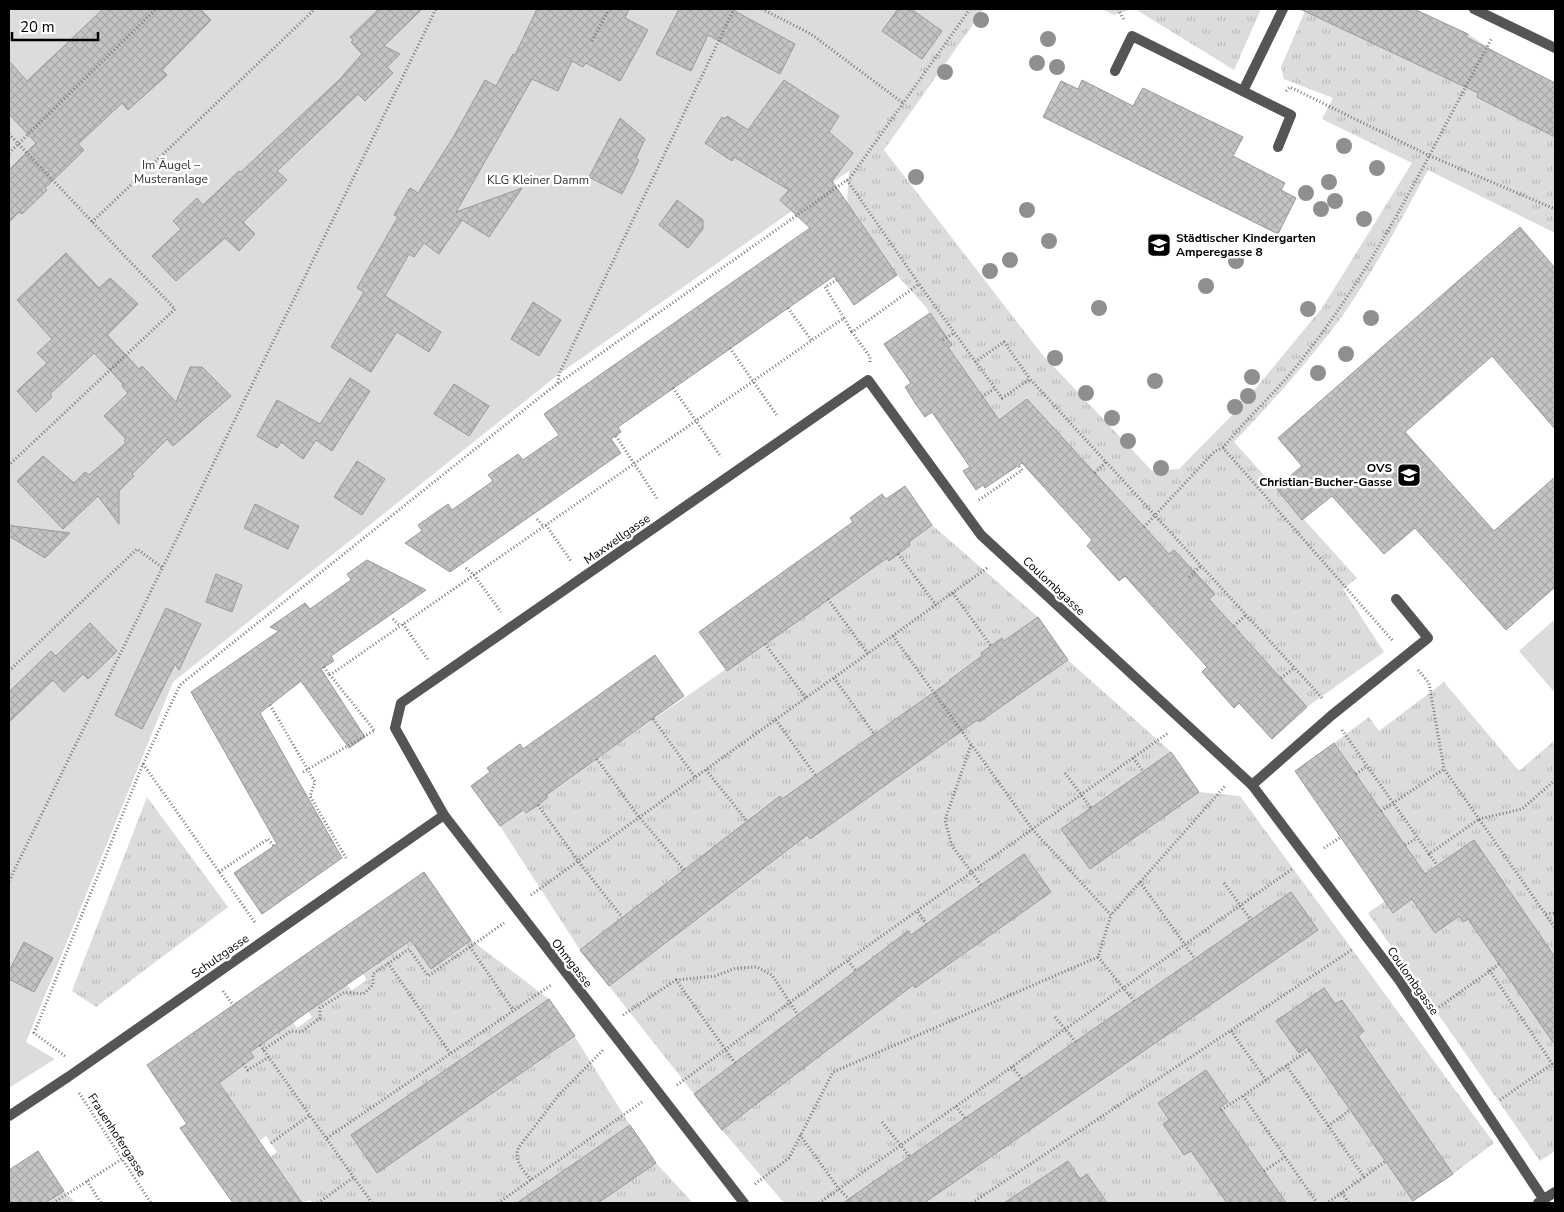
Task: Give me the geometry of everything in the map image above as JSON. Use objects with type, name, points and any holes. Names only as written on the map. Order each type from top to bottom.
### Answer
[{"type":"street","points":[[1243,91],[1283,9]]},
{"type":"street","points":[[1474,9],[1555,48]]},
{"type":"street","points":[[1116,71],[1132,36],[1291,114],[1278,147]]},
{"type":"street","name":"Maxwellgasse","points":[[395,728],[400,703],[868,380]]},
{"type":"street","name":"Coulombgasse","points":[[868,380],[980,535],[1252,784],[1367,938],[1423,1017],[1486,1111],[1541,1201]]},
{"type":"street","points":[[1252,784],[1333,714],[1428,638],[1396,599]]},
{"type":"street","name":"Ohmgasse","points":[[395,728],[444,815],[616,1040],[742,1200]]},
{"type":"street","name":"Schulzgasse","points":[[9,1116],[68,1077],[444,815]]},
{"type":"street","points":[[1541,1201],[1555,1192]]},
{"type":"path","points":[[9,153],[156,9]]},
{"type":"path","points":[[92,222],[315,9]]},
{"type":"path","points":[[9,881],[436,9]]},
{"type":"path","points":[[592,42],[608,9]]},
{"type":"path","points":[[558,384],[559,374],[734,9]]},
{"type":"path","points":[[762,9],[812,34],[903,103]]},
{"type":"path","points":[[81,1068],[34,1033],[143,764],[180,685],[558,384],[847,180],[970,9]]},
{"type":"path","points":[[1144,527],[1215,451],[1223,448],[1306,354],[1386,236],[1500,21]]},
{"type":"path","points":[[1270,105],[1290,88],[1428,155],[1555,209]]},
{"type":"path","points":[[9,134],[174,309],[9,465]]},
{"type":"path","points":[[847,180],[919,284],[1002,398],[1030,379]]},
{"type":"path","points":[[837,280],[825,288],[852,332],[870,356],[868,380]]},
{"type":"path","points":[[852,332],[919,284]]},
{"type":"path","points":[[788,308],[812,341]]},
{"type":"path","points":[[330,675],[844,318]]},
{"type":"path","points":[[943,340],[954,333]]},
{"type":"path","points":[[975,362],[1004,342],[1030,379],[1294,668],[1333,714],[1437,866]]},
{"type":"path","points":[[730,348],[790,434]]},
{"type":"path","points":[[673,388],[732,474]]},
{"type":"path","points":[[982,397],[994,389]]},
{"type":"path","points":[[616,436],[670,517]]},
{"type":"path","points":[[1223,448],[1429,682],[1444,769],[1555,928]]},
{"type":"path","points":[[1095,473],[1106,462]]},
{"type":"path","points":[[963,511],[1022,470],[1018,465]]},
{"type":"path","points":[[537,519],[545,526],[584,576]]},
{"type":"path","points":[[9,671],[137,549],[163,568]]},
{"type":"path","points":[[898,554],[936,605]]},
{"type":"path","points":[[263,1050],[291,1031],[301,1032],[320,1018],[320,1008],[345,992],[363,994],[373,985],[373,974],[409,949],[428,976],[470,947],[578,861],[1004,557]]},
{"type":"path","points":[[1189,577],[1201,566]]},
{"type":"path","points":[[466,568],[474,575],[512,626]]},
{"type":"path","points":[[953,593],[991,646]]},
{"type":"path","points":[[828,599],[868,654]]},
{"type":"path","points":[[1234,626],[1246,615]]},
{"type":"path","points":[[394,619],[402,625],[429,661],[442,674]]},
{"type":"path","points":[[893,636],[1033,830],[1111,915]]},
{"type":"path","points":[[765,644],[806,698]]},
{"type":"path","points":[[324,667],[374,730]]},
{"type":"path","points":[[1281,678],[1294,668]]},
{"type":"path","points":[[834,678],[874,734]]},
{"type":"path","points":[[270,705],[315,782],[310,796],[356,876]]},
{"type":"path","points":[[652,719],[695,777]]},
{"type":"path","points":[[776,720],[815,775]]},
{"type":"path","points":[[498,1203],[725,1050],[1184,722]]},
{"type":"path","points":[[303,772],[374,730],[395,728]]},
{"type":"path","points":[[971,745],[945,820],[952,846],[974,872],[981,885]]},
{"type":"path","points":[[1133,758],[1143,771]]},
{"type":"path","points":[[597,759],[639,817],[684,870]]},
{"type":"path","points":[[143,764],[266,939]]},
{"type":"path","points":[[1356,774],[1367,766]]},
{"type":"path","points":[[1381,811],[1444,769]]},
{"type":"path","points":[[706,770],[747,821]]},
{"type":"path","points":[[742,1200],[789,1158],[833,1072],[1098,957],[1111,915],[1238,772]]},
{"type":"path","points":[[1065,773],[1090,808]]},
{"type":"path","points":[[1429,854],[1479,819],[1522,809],[1555,780]]},
{"type":"path","points":[[538,804],[578,861],[622,917]]},
{"type":"path","points":[[818,1203],[1307,858],[1341,837]]},
{"type":"path","points":[[219,872],[268,838],[274,846]]},
{"type":"path","points":[[1405,845],[1417,838]]},
{"type":"path","points":[[1140,882],[1195,959]]},
{"type":"path","points":[[1224,883],[1251,920]]},
{"type":"path","points":[[918,912],[926,924]]},
{"type":"path","points":[[1546,914],[1555,913]]},
{"type":"path","points":[[974,1203],[1367,938]]},
{"type":"path","points":[[470,947],[513,1010]]},
{"type":"path","points":[[1098,957],[1134,1002]]},
{"type":"path","points":[[848,961],[856,971]]},
{"type":"path","points":[[388,963],[450,1053]]},
{"type":"path","points":[[1423,1017],[1499,964]]},
{"type":"path","points":[[606,1027],[676,980],[715,976],[736,968],[757,967],[772,975],[789,1004],[798,1014]]},
{"type":"path","points":[[1490,971],[1554,1063],[1555,1068]]},
{"type":"path","points":[[327,1138],[566,974]]},
{"type":"path","points":[[676,980],[735,1063]]},
{"type":"path","points":[[1055,1017],[1076,1042]]},
{"type":"path","points":[[1231,1030],[1266,1080]]},
{"type":"path","points":[[530,1180],[518,1161],[516,1152],[519,1146],[558,1096],[600,1053],[616,1040]]},
{"type":"path","points":[[260,1045],[372,1203]]},
{"type":"path","points":[[1221,1110],[1309,1050]]},
{"type":"path","points":[[244,1064],[248,1070],[269,1057]]},
{"type":"path","points":[[1486,1111],[1510,1091],[1554,1063]]},
{"type":"path","points":[[1286,1065],[1364,1177]]},
{"type":"path","points":[[1012,1067],[1022,1080]]},
{"type":"path","name":"Frauenhofergasse","points":[[68,1077],[151,1203]]},
{"type":"path","points":[[1243,1096],[1317,1203]]},
{"type":"path","points":[[956,1106],[966,1118]]},
{"type":"path","points":[[1328,1126],[1350,1110]]},
{"type":"path","points":[[271,1142],[310,1114]]},
{"type":"path","points":[[882,1122],[899,1146],[910,1157]]},
{"type":"path","points":[[800,1135],[839,1189],[849,1199]]},
{"type":"path","points":[[1264,1171],[1285,1157]]},
{"type":"path","points":[[53,1203],[122,1159]]},
{"type":"path","points":[[1326,1203],[1386,1161]]},
{"type":"path","points":[[318,1203],[354,1177]]},
{"type":"path","points":[[87,1182],[101,1203]]},
{"type":"path","points":[[1342,1193],[1349,1203]]},
{"type":"green space","points":[[9,9],[962,9],[849,171],[559,374],[173,682],[26,1042],[55,1059],[9,1088]]},
{"type":"green space","points":[[962,9],[984,9],[884,150],[1041,353],[1152,471],[1179,469],[1241,406],[1322,308],[1412,163],[1322,119],[1333,98],[1284,79],[1281,67],[1305,11],[1446,78],[1468,34],[1498,54],[1477,97],[1555,137],[1555,233],[1428,170],[1377,262],[1343,315],[1290,380],[1234,442],[1357,578],[1343,589],[1384,652],[1307,707],[1209,599],[1214,594],[1174,550],[1169,554],[1027,400],[999,420],[943,340],[943,332],[925,306],[897,275],[847,202],[849,171]]},
{"type":"green space","points":[[1102,9],[1132,9],[1114,15]]},
{"type":"green space","points":[[1135,9],[1261,9],[1234,70]]},
{"type":"green space","points":[[932,525],[1038,617],[1004,641],[1002,638],[981,653],[982,656],[949,679],[978,722],[1068,660],[1171,752],[1062,829],[1090,869],[1199,792],[1240,796],[1494,1143],[1453,1174],[1358,1036],[1364,1031],[1343,1000],[1335,1004],[1324,989],[1277,1022],[1299,1053],[1307,1047],[1413,1201],[1410,1203],[1286,1203],[1220,1107],[1227,1102],[1206,1071],[1158,1103],[1169,1120],[1163,1124],[1184,1155],[1191,1151],[1227,1203],[1107,1203],[1087,1174],[1080,1179],[1068,1161],[1020,1192],[1027,1203],[924,1203],[1317,930],[1291,892],[843,1203],[784,1203],[722,1130],[913,985],[915,988],[1051,892],[1024,854],[890,950],[887,947],[694,1094],[609,986],[807,835],[810,839],[944,744],[917,705],[782,799],[779,797],[580,950],[500,826],[548,797],[546,795],[631,735],[887,558],[889,560],[910,545],[909,542]]},
{"type":"green space","points":[[1555,619],[1555,693],[1519,651]]},
{"type":"green space","points":[[1444,682],[1519,771],[1555,740],[1555,957],[1474,840],[1425,874],[1334,743],[1369,717],[1379,731]]},
{"type":"green space","points":[[147,797],[228,907],[96,1007],[72,991]]},
{"type":"green space","points":[[1412,899],[1435,932],[1459,916],[1468,919],[1555,1045],[1555,1151],[1540,1161],[1368,913],[1385,901],[1394,913]]},
{"type":"green space","points":[[411,940],[431,968],[471,940],[549,999],[351,1135],[377,1173],[575,1037],[630,1125],[517,1203],[313,1203],[310,1200],[302,1203],[270,1157],[277,1152],[266,1136],[259,1141],[214,1076],[253,1057],[250,1052],[293,1022],[297,1028],[312,1017],[308,1011],[347,985],[352,990],[367,980],[362,973]]},
{"type":"green space","points":[[656,1163],[693,1203],[598,1203]]},
{"type":"green space","points":[[64,1191],[76,1203],[45,1203]]},
{"type":"building","points":[[103,9],[200,9],[211,20],[162,70],[167,75],[128,110],[122,103],[78,144],[84,150],[45,188],[47,190],[22,214],[19,212],[9,222],[9,170],[36,143],[9,114],[9,61],[27,81]]},
{"type":"building","points":[[379,9],[422,9],[384,46],[400,54],[387,67],[393,73],[365,101],[358,94],[277,171],[287,180],[243,222],[255,234],[239,251],[225,238],[176,281],[152,256],[181,229],[173,221],[197,198],[203,205],[340,79],[362,54],[351,42],[353,40],[350,37]]},
{"type":"building","points":[[537,9],[629,9],[625,18],[648,30],[620,81],[586,63],[583,67],[572,61],[558,91],[532,79],[456,212],[522,188],[489,237],[462,220],[439,254],[424,243],[414,257],[409,254],[385,296],[441,332],[429,352],[397,332],[371,372],[331,347],[364,292],[357,288],[398,217],[394,215],[410,188],[418,193],[454,136],[485,80],[496,86],[513,54],[515,55]]},
{"type":"building","points":[[679,9],[731,9],[795,44],[780,74],[708,35],[691,71],[656,54]]},
{"type":"building","points":[[898,9],[911,9],[942,31],[922,59],[882,31]]},
{"type":"building","points":[[1300,9],[1414,9],[1468,34],[1466,37],[1555,83],[1555,137],[1477,97],[1478,93]]},
{"type":"building","points":[[784,80],[839,116],[829,132],[853,153],[832,181],[897,275],[854,305],[834,276],[618,427],[621,432],[611,439],[621,453],[450,572],[405,543],[422,531],[418,525],[448,504],[452,510],[493,481],[488,475],[518,454],[523,460],[559,435],[544,414],[810,228],[780,200],[789,190],[734,157],[732,161],[705,143],[722,117],[725,119],[727,116],[748,130]]},
{"type":"building","points":[[1082,80],[1133,106],[1143,88],[1243,137],[1233,156],[1285,183],[1281,190],[1296,198],[1278,234],[1043,117],[1061,81],[1078,89]]},
{"type":"building","points":[[620,118],[645,139],[636,158],[639,160],[622,194],[589,177]]},
{"type":"building","points":[[677,200],[703,220],[703,229],[688,248],[659,225]]},
{"type":"building","points":[[1520,227],[1555,268],[1555,429],[1492,356],[1405,432],[1494,531],[1555,477],[1555,587],[1506,630],[1415,528],[1384,554],[1332,496],[1302,520],[1276,488],[1302,466],[1278,438]]},
{"type":"building","points":[[66,253],[99,288],[110,278],[138,304],[107,335],[139,369],[142,366],[176,402],[190,367],[202,367],[231,396],[173,446],[167,439],[132,474],[134,476],[119,491],[119,524],[98,496],[63,529],[17,481],[43,456],[74,483],[85,472],[89,475],[126,443],[124,441],[126,439],[104,416],[128,393],[122,386],[123,384],[94,353],[50,394],[52,397],[36,412],[17,391],[47,363],[37,353],[52,339],[17,300]]},
{"type":"building","points":[[533,302],[561,320],[539,356],[511,339]]},
{"type":"building","points":[[930,313],[952,345],[948,347],[999,420],[1027,399],[1169,554],[1174,550],[1215,594],[1209,599],[1307,707],[1272,739],[1239,703],[1234,708],[1202,672],[1207,667],[1125,576],[1119,581],[1087,546],[1092,540],[1022,463],[985,488],[983,485],[976,490],[963,471],[970,467],[932,412],[925,417],[915,403],[905,387],[911,383],[884,344]]},
{"type":"building","points":[[350,378],[370,391],[332,451],[316,440],[303,459],[281,442],[277,448],[257,436],[277,400],[320,424]]},
{"type":"building","points":[[454,384],[489,406],[469,436],[434,414]]},
{"type":"building","points":[[357,461],[385,479],[362,515],[334,497]]},
{"type":"building","points":[[905,486],[932,525],[909,542],[910,545],[889,561],[887,558],[727,671],[699,632],[853,522],[850,518],[882,494],[886,499]]},
{"type":"building","points":[[255,504],[299,526],[288,549],[244,528]]},
{"type":"building","points":[[9,525],[70,533],[45,558],[9,536]]},
{"type":"building","points":[[367,560],[426,590],[331,656],[334,661],[321,669],[365,737],[349,748],[301,681],[260,713],[342,858],[262,914],[234,873],[277,844],[191,692],[279,631],[270,627],[305,603],[310,609],[351,580],[347,574]]},
{"type":"building","points":[[216,574],[242,585],[232,612],[206,602]]},
{"type":"building","points":[[166,608],[201,624],[179,670],[175,664],[142,729],[115,715]]},
{"type":"building","points":[[1038,617],[1068,660],[979,722],[977,720],[810,839],[807,835],[609,986],[580,950],[780,796],[782,799],[950,681],[982,656],[981,653],[1002,638],[1004,641]]},
{"type":"building","points":[[90,623],[117,651],[88,679],[83,674],[64,692],[53,680],[9,722],[9,692],[51,651],[56,656]]},
{"type":"building","points":[[655,655],[684,696],[546,795],[548,797],[538,805],[526,813],[524,810],[500,826],[471,786],[490,772],[487,768],[520,744],[523,749]]},
{"type":"building","points":[[1334,743],[1425,874],[1474,840],[1555,957],[1555,1045],[1468,919],[1463,922],[1459,916],[1435,933],[1412,899],[1393,913],[1295,771]]},
{"type":"building","points":[[1171,752],[1199,792],[1090,869],[1061,829]]},
{"type":"building","points":[[1024,854],[1051,892],[915,988],[913,985],[722,1130],[694,1094],[908,931],[911,935]]},
{"type":"building","points":[[424,872],[471,940],[431,969],[411,940],[250,1052],[254,1057],[219,1083],[302,1203],[233,1203],[180,1128],[187,1124],[147,1065]]},
{"type":"building","points":[[1291,892],[1318,930],[924,1203],[843,1203]]},
{"type":"building","points":[[24,942],[53,958],[34,992],[9,979],[9,971]]},
{"type":"building","points":[[1324,988],[1335,1004],[1342,1000],[1364,1031],[1358,1036],[1453,1174],[1413,1201],[1307,1047],[1299,1053],[1276,1021]]},
{"type":"building","points":[[549,999],[575,1036],[377,1173],[351,1135]]},
{"type":"building","points":[[1206,1070],[1228,1102],[1220,1107],[1286,1203],[1227,1203],[1191,1151],[1184,1155],[1163,1124],[1169,1120],[1158,1103]]},
{"type":"building","points":[[630,1125],[656,1163],[598,1203],[517,1203]]},
{"type":"building","points":[[38,1151],[64,1191],[45,1203],[9,1203],[9,1170]]},
{"type":"building","points":[[1068,1161],[1080,1179],[1087,1174],[1107,1203],[1004,1203]]},
{"type":"place","name":"Städtischer Kindergarten Amperegasse 8","points":[[1159,245]]},
{"type":"place","name":"OVS Christian-Bucher-Gasse","points":[[1409,475]]},
{"type":"park label","name":"Im Äugel – Musteranlage","points":[[171,172]]},
{"type":"park label","name":"KLG Kleiner Damm","points":[[538,180]]}]
